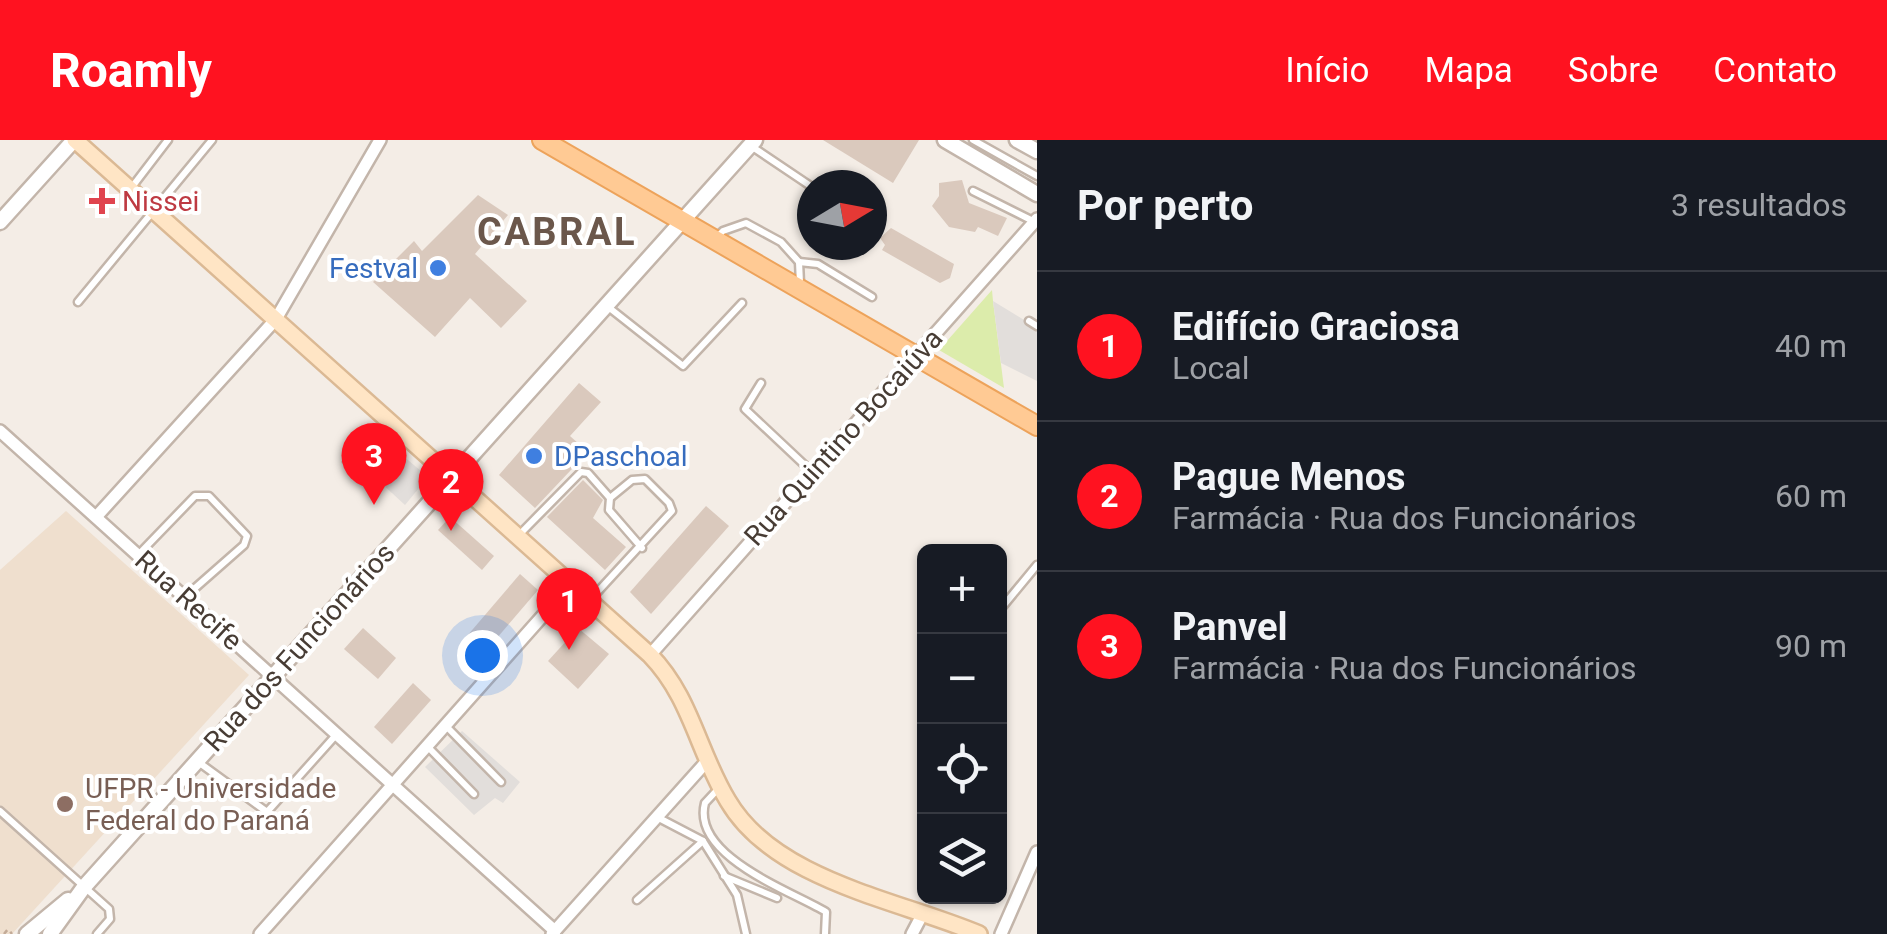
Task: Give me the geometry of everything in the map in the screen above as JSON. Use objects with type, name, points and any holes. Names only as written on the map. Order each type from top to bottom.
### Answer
[{"type":"main road","points":[[75,140],[650,654],[684,700],[720,787],[742,822],[772,850],[922,915],[979,934]]},
{"type":"main road","points":[[542,140],[1037,426]]},
{"type":"main road","points":[[922,915],[956,934]]},
{"type":"street","points":[[0,222],[75,140]]},
{"type":"street","points":[[96,517],[276,318],[380,140]]},
{"type":"street","points":[[944,140],[1037,194]]},
{"type":"street","points":[[1017,140],[1037,152]]},
{"type":"street","name":"Rua dos Funcionários","points":[[50,934],[84,886],[752,143]]},
{"type":"street","name":"Rua Quintino Bocaiúva","points":[[650,654],[1036,220]]},
{"type":"street","name":"Rua Recife","points":[[0,431],[554,932]]},
{"type":"street","points":[[260,934],[571,584]]},
{"type":"street","points":[[554,932],[708,760]]},
{"type":"street","points":[[1001,934],[1037,852]]},
{"type":"street","name":"Rua dos Funcionários","points":[[26,934],[84,886]]},
{"type":"street","points":[[912,934],[922,915]]},
{"type":"lane","points":[[130,189],[168,140]]},
{"type":"lane","points":[[78,302],[212,140]]},
{"type":"lane","points":[[973,140],[1037,176]]},
{"type":"lane","points":[[752,143],[797,176]]},
{"type":"lane","points":[[974,191],[1036,220]]},
{"type":"lane","points":[[714,240],[722,231],[746,223],[780,242],[800,262],[818,264],[872,297]]},
{"type":"lane","points":[[799,289],[800,262]]},
{"type":"lane","points":[[606,305],[683,366],[742,303]]},
{"type":"lane","points":[[761,383],[745,409],[812,472]]},
{"type":"lane","points":[[518,536],[580,472],[588,473],[610,498]]},
{"type":"lane","points":[[590,600],[642,548],[672,512],[670,502],[645,478],[632,480],[610,498],[609,510],[642,548]]},
{"type":"lane","points":[[138,555],[194,496],[210,496],[246,536],[244,545],[185,597]]},
{"type":"lane","points":[[1007,602],[1037,565]]},
{"type":"lane","points":[[446,725],[501,782]]},
{"type":"lane","points":[[197,761],[267,812],[337,734]]},
{"type":"lane","points":[[427,746],[474,794]]},
{"type":"lane","points":[[720,787],[702,814],[706,827],[737,866],[743,880]]},
{"type":"lane","points":[[0,811],[111,915],[97,934]]},
{"type":"lane","points":[[657,817],[703,841],[737,896],[746,934]]},
{"type":"lane","points":[[637,900],[703,841]]},
{"type":"lane","points":[[737,866],[826,912],[825,934]]},
{"type":"lane","points":[[724,876],[743,880],[777,898]]},
{"type":"path","points":[[4,934],[8,929],[12,934]]},
{"type":"shaded area","points":[[993,301],[1037,328],[1037,381],[1001,363]]},
{"type":"shaded area","points":[[402,455],[428,477],[405,505],[380,482]]},
{"type":"shaded area","name":"UFPR - Universidade Federal do Paraná","points":[[66,511],[249,675],[12,934],[0,934],[0,570]]},
{"type":"shaded area","points":[[462,731],[520,782],[503,803],[495,798],[474,815],[425,767]]},
{"type":"green space","points":[[992,290],[993,301],[1004,388],[939,350]]},
{"type":"building","points":[[823,140],[919,140],[893,183],[887,179],[887,170],[872,170]]},
{"type":"building","points":[[962,180],[969,203],[1007,218],[998,236],[978,227],[975,232],[949,227],[932,206],[939,196],[939,183]]},
{"type":"building","name":"Festval","points":[[478,195],[508,215],[475,254],[527,301],[501,328],[470,298],[435,337],[373,282],[414,241],[422,251]]},
{"type":"building","points":[[891,228],[954,264],[950,278],[940,283],[887,253],[887,232]]},
{"type":"building","name":"DPaschoal","points":[[579,383],[601,402],[570,436],[588,452],[535,508],[499,475]]},
{"type":"building","points":[[365,433],[379,446],[353,474],[341,462]]},
{"type":"building","points":[[583,480],[603,500],[593,518],[626,547],[605,570],[547,517]]},
{"type":"building","points":[[706,506],[729,526],[651,614],[630,592]]},
{"type":"building","points":[[450,517],[494,556],[482,570],[438,530]]},
{"type":"building","points":[[520,574],[538,590],[485,652],[467,636]]},
{"type":"building","points":[[363,628],[396,658],[378,679],[344,649]]},
{"type":"building","points":[[578,628],[609,654],[578,689],[548,661]]},
{"type":"building","points":[[413,683],[431,700],[392,744],[374,727]]},
{"type":"place","name":"Nissei","points":[[102,201]]},
{"type":"place","name":"Festval","points":[[438,268]]},
{"type":"place","name":"DPaschoal","points":[[534,456]]},
{"type":"place","name":"Panvel","points":[[374,505]]},
{"type":"place","name":"Pague Menos","points":[[451,531]]},
{"type":"place","name":"Edifício Graciosa","points":[[569,650]]},
{"type":"place","name":"UFPR - Universidade Federal do Paraná","points":[[65,804]]},
{"type":"district","name":"CABRAL","points":[[557,232]]}]
